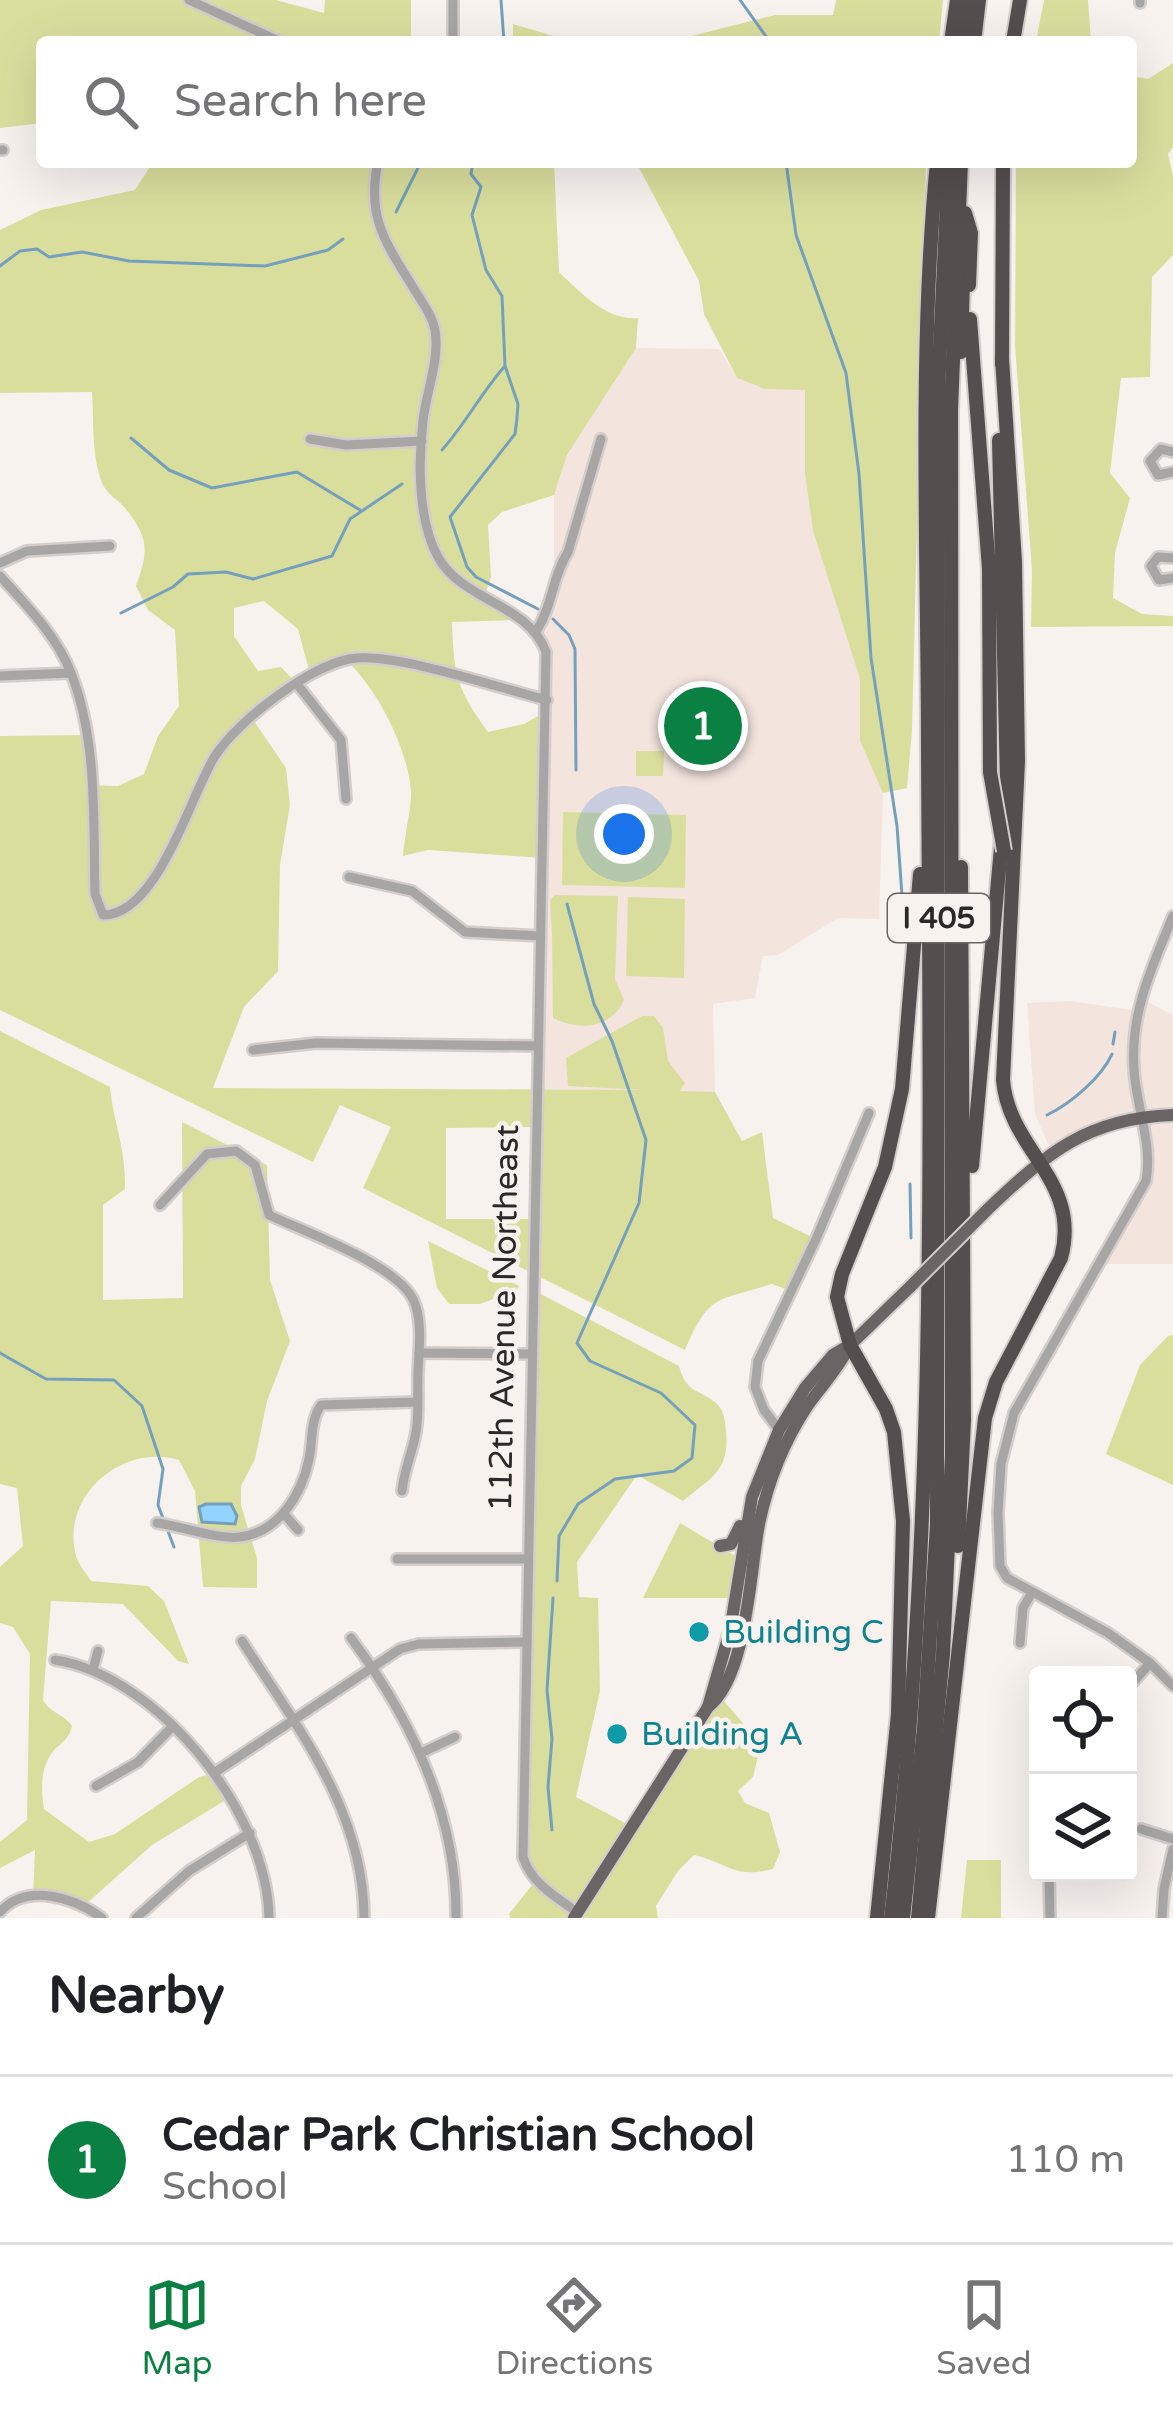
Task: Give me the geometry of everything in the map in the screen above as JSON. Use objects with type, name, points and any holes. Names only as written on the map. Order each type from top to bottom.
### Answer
[{"type":"highway","points":[[952,36],[957,0]]},
{"type":"highway","points":[[963,36],[968,0]]},
{"type":"highway","points":[[979,36],[984,0]]},
{"type":"highway","points":[[1014,36],[1020,0]]},
{"type":"highway","name":"I 405","points":[[891,1918],[921,1589],[925,1458],[926,380],[937,168]]},
{"type":"highway","name":"I 405","points":[[903,1918],[928,1674],[938,1488],[938,410],[950,168]]},
{"type":"highway","name":"I 405","points":[[928,1918],[949,1731],[964,1420],[958,517],[965,168]]},
{"type":"highway","name":"I 405","points":[[918,1918],[944,1654],[952,1455],[951,410],[965,168]]},
{"type":"highway","points":[[964,1291],[974,1127],[1007,782],[999,485],[1003,168]]},
{"type":"highway","points":[[965,213],[971,233],[970,332],[989,568],[990,772],[1007,867],[1010,921]]},
{"type":"highway","points":[[949,1731],[985,1418],[996,1382],[1065,1243],[1063,1202],[1014,1125],[1004,1094],[1017,816],[1016,584],[1002,358]]},
{"type":"highway","points":[[878,1918],[898,1714],[903,1521],[890,1420],[850,1345],[840,1316],[838,1286],[885,1167],[902,1089],[928,750]]},
{"type":"highway","points":[[905,1774],[917,1797]]},
{"type":"main road","points":[[720,1546],[731,1544],[779,1430],[833,1355],[850,1345],[1039,1160],[1090,1130],[1140,1116],[1173,1115]]},
{"type":"main road","points":[[575,1915],[709,1707],[721,1697],[735,1657],[764,1501],[789,1437],[812,1399],[840,1367],[850,1345]]},
{"type":"main road","points":[[732,1619],[750,1574],[746,1564],[754,1519],[752,1497]]},
{"type":"main road","points":[[709,1707],[732,1619],[752,1497]]},
{"type":"street","points":[[189,0],[268,36]]},
{"type":"street","points":[[453,36],[454,0]]},
{"type":"street","points":[[376,168],[372,205],[378,223],[434,329],[434,363],[422,441],[426,520],[443,565],[459,582],[537,630],[550,610],[560,564],[568,552],[602,439]]},
{"type":"street","points":[[310,440],[346,445],[422,441]]},
{"type":"street","points":[[1173,452],[1161,449],[1150,461],[1158,475],[1173,472]]},
{"type":"street","points":[[0,563],[27,551],[110,546]]},
{"type":"street","points":[[1173,559],[1158,557],[1151,566],[1159,580],[1173,578]]},
{"type":"street","points":[[0,576],[51,637],[71,673],[89,752],[95,894],[99,911],[111,916],[135,902],[152,883],[224,745],[297,684],[334,663],[368,658],[547,700]]},
{"type":"street","name":"112th Avenue Northeast","points":[[537,630],[546,652],[547,700],[523,1858],[526,1870],[575,1915]]},
{"type":"street","points":[[0,676],[71,673]]},
{"type":"street","points":[[297,684],[341,740],[346,799]]},
{"type":"street","points":[[349,877],[412,890],[465,932],[540,936]]},
{"type":"street","points":[[1173,916],[1136,1012],[1133,1071],[1148,1166],[1140,1195],[1014,1413],[1001,1463],[1000,1566],[1007,1578],[1031,1594],[1108,1633],[1173,1686]]},
{"type":"street","points":[[254,1050],[316,1043],[537,1046]]},
{"type":"street","points":[[779,1430],[755,1387],[758,1361],[869,1113]]},
{"type":"street","points":[[160,1205],[207,1154],[236,1151],[255,1165],[269,1215],[399,1280],[418,1312],[419,1353],[416,1435],[404,1466],[402,1491]]},
{"type":"street","points":[[419,1353],[530,1354]]},
{"type":"street","points":[[157,1523],[240,1537],[258,1532],[284,1514],[301,1486],[314,1418],[322,1405],[416,1402]]},
{"type":"street","points":[[284,1514],[298,1530]]},
{"type":"street","points":[[397,1559],[526,1559]]},
{"type":"street","points":[[1020,1643],[1023,1608],[1031,1594]]},
{"type":"street","points":[[351,1638],[422,1753],[453,1863],[456,1918]]},
{"type":"street","points":[[242,1641],[342,1806],[362,1878],[364,1918]]},
{"type":"street","points":[[214,1773],[371,1665],[419,1644],[526,1642]]},
{"type":"street","points":[[93,1669],[98,1651]]},
{"type":"street","points":[[55,1660],[93,1669],[124,1687],[172,1727],[214,1773],[250,1833],[269,1892],[269,1918]]},
{"type":"street","points":[[1137,1678],[1150,1663]]},
{"type":"street","points":[[96,1786],[138,1762],[172,1727]]},
{"type":"street","points":[[422,1753],[455,1737]]},
{"type":"street","points":[[1141,1829],[1173,1839]]},
{"type":"street","points":[[136,1918],[189,1870],[250,1833]]},
{"type":"street","points":[[1162,1918],[1173,1849]]},
{"type":"street","points":[[1048,1882],[1050,1918]]},
{"type":"street","points":[[0,1912],[20,1897],[63,1898],[103,1918]]},
{"type":"shaded area","points":[[636,348],[719,349],[737,378],[765,389],[805,389],[805,474],[813,531],[860,679],[860,741],[883,793],[879,919],[838,918],[778,955],[763,956],[755,998],[713,1004],[715,1092],[536,1089],[547,667],[537,630],[554,597],[554,495],[567,455]]},
{"type":"shaded area","points":[[1140,998],[1173,1015],[1173,1264],[1100,1264],[1145,1181],[1141,1117],[1051,1151],[1035,1114],[1027,1003],[1070,1001],[1132,1010]]},
{"type":"green space","points":[[0,0],[276,0],[324,13],[325,0],[411,0],[411,36],[36,36],[36,124],[0,128]]},
{"type":"green space","points":[[836,0],[943,0],[940,36],[692,36],[775,15],[833,15]]},
{"type":"green space","points":[[1044,0],[1088,0],[1091,36],[1037,36]]},
{"type":"green space","points":[[513,24],[554,36],[513,36]]},
{"type":"green space","points":[[1173,63],[1173,147],[1168,154],[1173,176],[1173,255],[1152,277],[1150,377],[1121,378],[1110,473],[1130,498],[1115,553],[1113,598],[1142,614],[1173,616],[1173,626],[1031,627],[1032,570],[1015,346],[1016,168],[1137,168],[1137,77],[1148,79]]},
{"type":"green space","points":[[149,168],[554,168],[559,272],[605,310],[638,318],[636,348],[567,455],[554,495],[502,512],[488,525],[491,577],[484,598],[519,620],[452,622],[459,680],[488,732],[524,724],[547,711],[542,858],[428,850],[403,856],[411,797],[408,774],[397,737],[368,685],[344,658],[311,678],[298,629],[264,601],[234,608],[234,636],[258,671],[281,667],[297,684],[254,721],[286,768],[290,805],[280,865],[278,971],[244,1007],[213,1088],[645,1090],[568,1086],[566,1058],[642,1016],[654,1016],[663,1028],[668,1061],[685,1083],[680,1091],[715,1092],[742,1141],[762,1132],[773,1218],[816,1239],[791,1291],[772,1284],[716,1302],[701,1318],[685,1350],[363,1188],[391,1127],[340,1105],[313,1162],[0,1010],[0,736],[83,735],[89,785],[118,786],[144,774],[158,736],[179,706],[175,630],[148,610],[136,586],[143,563],[142,536],[100,476],[92,392],[0,393],[0,230],[41,210],[135,190]],"holes":[[[535,1127],[533,1219],[446,1219],[446,1128]]]},
{"type":"green space","points":[[639,168],[926,168],[907,788],[883,793],[860,741],[860,679],[813,531],[805,474],[805,390],[765,389],[737,378],[704,314],[699,281]]},
{"type":"green space","points":[[636,751],[664,751],[663,776],[636,776]]},
{"type":"green space","points":[[563,812],[686,815],[685,888],[562,885]]},
{"type":"green space","points":[[555,895],[618,896],[615,979],[624,1000],[603,1022],[584,1026],[553,1018],[550,900]]},
{"type":"green space","points":[[628,897],[685,899],[684,978],[626,976]]},
{"type":"green space","points":[[0,1031],[110,1087],[125,1189],[103,1205],[103,1300],[183,1298],[182,1122],[267,1165],[270,1280],[290,1341],[267,1401],[255,1459],[241,1486],[241,1505],[257,1558],[257,1588],[203,1587],[195,1491],[179,1460],[137,1459],[118,1467],[100,1479],[77,1513],[76,1556],[91,1581],[148,1586],[164,1601],[189,1664],[178,1661],[123,1604],[51,1601],[43,1700],[72,1726],[46,1764],[44,1809],[89,1842],[115,1834],[199,1777],[214,1773],[229,1798],[152,1845],[85,1905],[33,1896],[35,1850],[0,1868],[0,1842],[27,1820],[30,1654],[13,1627],[0,1623],[0,1567],[23,1546],[17,1488],[0,1484]]},
{"type":"green space","points":[[428,1241],[519,1286],[517,1290],[480,1304],[449,1304],[437,1288]]},
{"type":"green space","points":[[533,1290],[679,1366],[690,1387],[718,1405],[724,1418],[725,1456],[710,1479],[683,1501],[637,1475],[577,1562],[579,1597],[598,1598],[600,1691],[576,1797],[629,1825],[718,1694],[761,1744],[753,1777],[738,1791],[745,1803],[769,1813],[780,1852],[773,1869],[740,1871],[694,1855],[656,1906],[658,1918],[510,1918],[509,1914],[536,1880],[523,1857]]},
{"type":"green space","points":[[1173,1335],[1173,1485],[1106,1454],[1140,1365]]},
{"type":"green space","points":[[680,1523],[737,1557],[729,1598],[643,1598]]},
{"type":"green space","points":[[967,1860],[1001,1860],[1001,1918],[961,1918]]},
{"type":"water","points":[[231,1504],[235,1524],[202,1522],[199,1507]]},
{"type":"waterway","points":[[501,0],[504,36]]},
{"type":"waterway","points":[[740,0],[766,36]]},
{"type":"waterway","points":[[396,212],[418,168]]},
{"type":"waterway","points":[[472,168],[481,187],[472,215],[486,270],[502,296],[505,366],[518,404],[515,434],[450,517],[467,567],[476,577],[538,609]]},
{"type":"waterway","points":[[787,168],[796,235],[846,373],[859,474],[871,658],[897,826],[903,909]]},
{"type":"waterway","points":[[0,266],[20,251],[37,249],[49,257],[82,252],[129,261],[265,266],[328,250],[343,239]]},
{"type":"waterway","points":[[442,450],[505,366]]},
{"type":"waterway","points":[[131,438],[169,470],[212,488],[297,472],[360,510]]},
{"type":"waterway","points":[[121,613],[173,587],[188,574],[226,572],[253,579],[332,556],[350,519],[402,484]]},
{"type":"waterway","points":[[553,619],[575,649],[576,770]]},
{"type":"waterway","points":[[557,1581],[559,1536],[578,1504],[615,1479],[674,1471],[692,1458],[695,1425],[661,1393],[590,1361],[577,1343],[639,1203],[646,1140],[594,1004],[567,904]]},
{"type":"waterway","points":[[1113,1044],[1115,1032]]},
{"type":"waterway","points":[[1047,1115],[1084,1089],[1112,1054]]},
{"type":"waterway","points":[[910,1184],[911,1238]]},
{"type":"waterway","points":[[0,1353],[46,1379],[114,1380],[142,1406],[163,1469],[158,1505],[174,1547]]},
{"type":"waterway","points":[[552,1830],[547,1690],[553,1598]]},
{"type":"place","name":"Cedar Park Christian School","points":[[703,726]]},
{"type":"place","name":"Building C","points":[[699,1632]]},
{"type":"place","name":"Building A","points":[[617,1734]]}]
